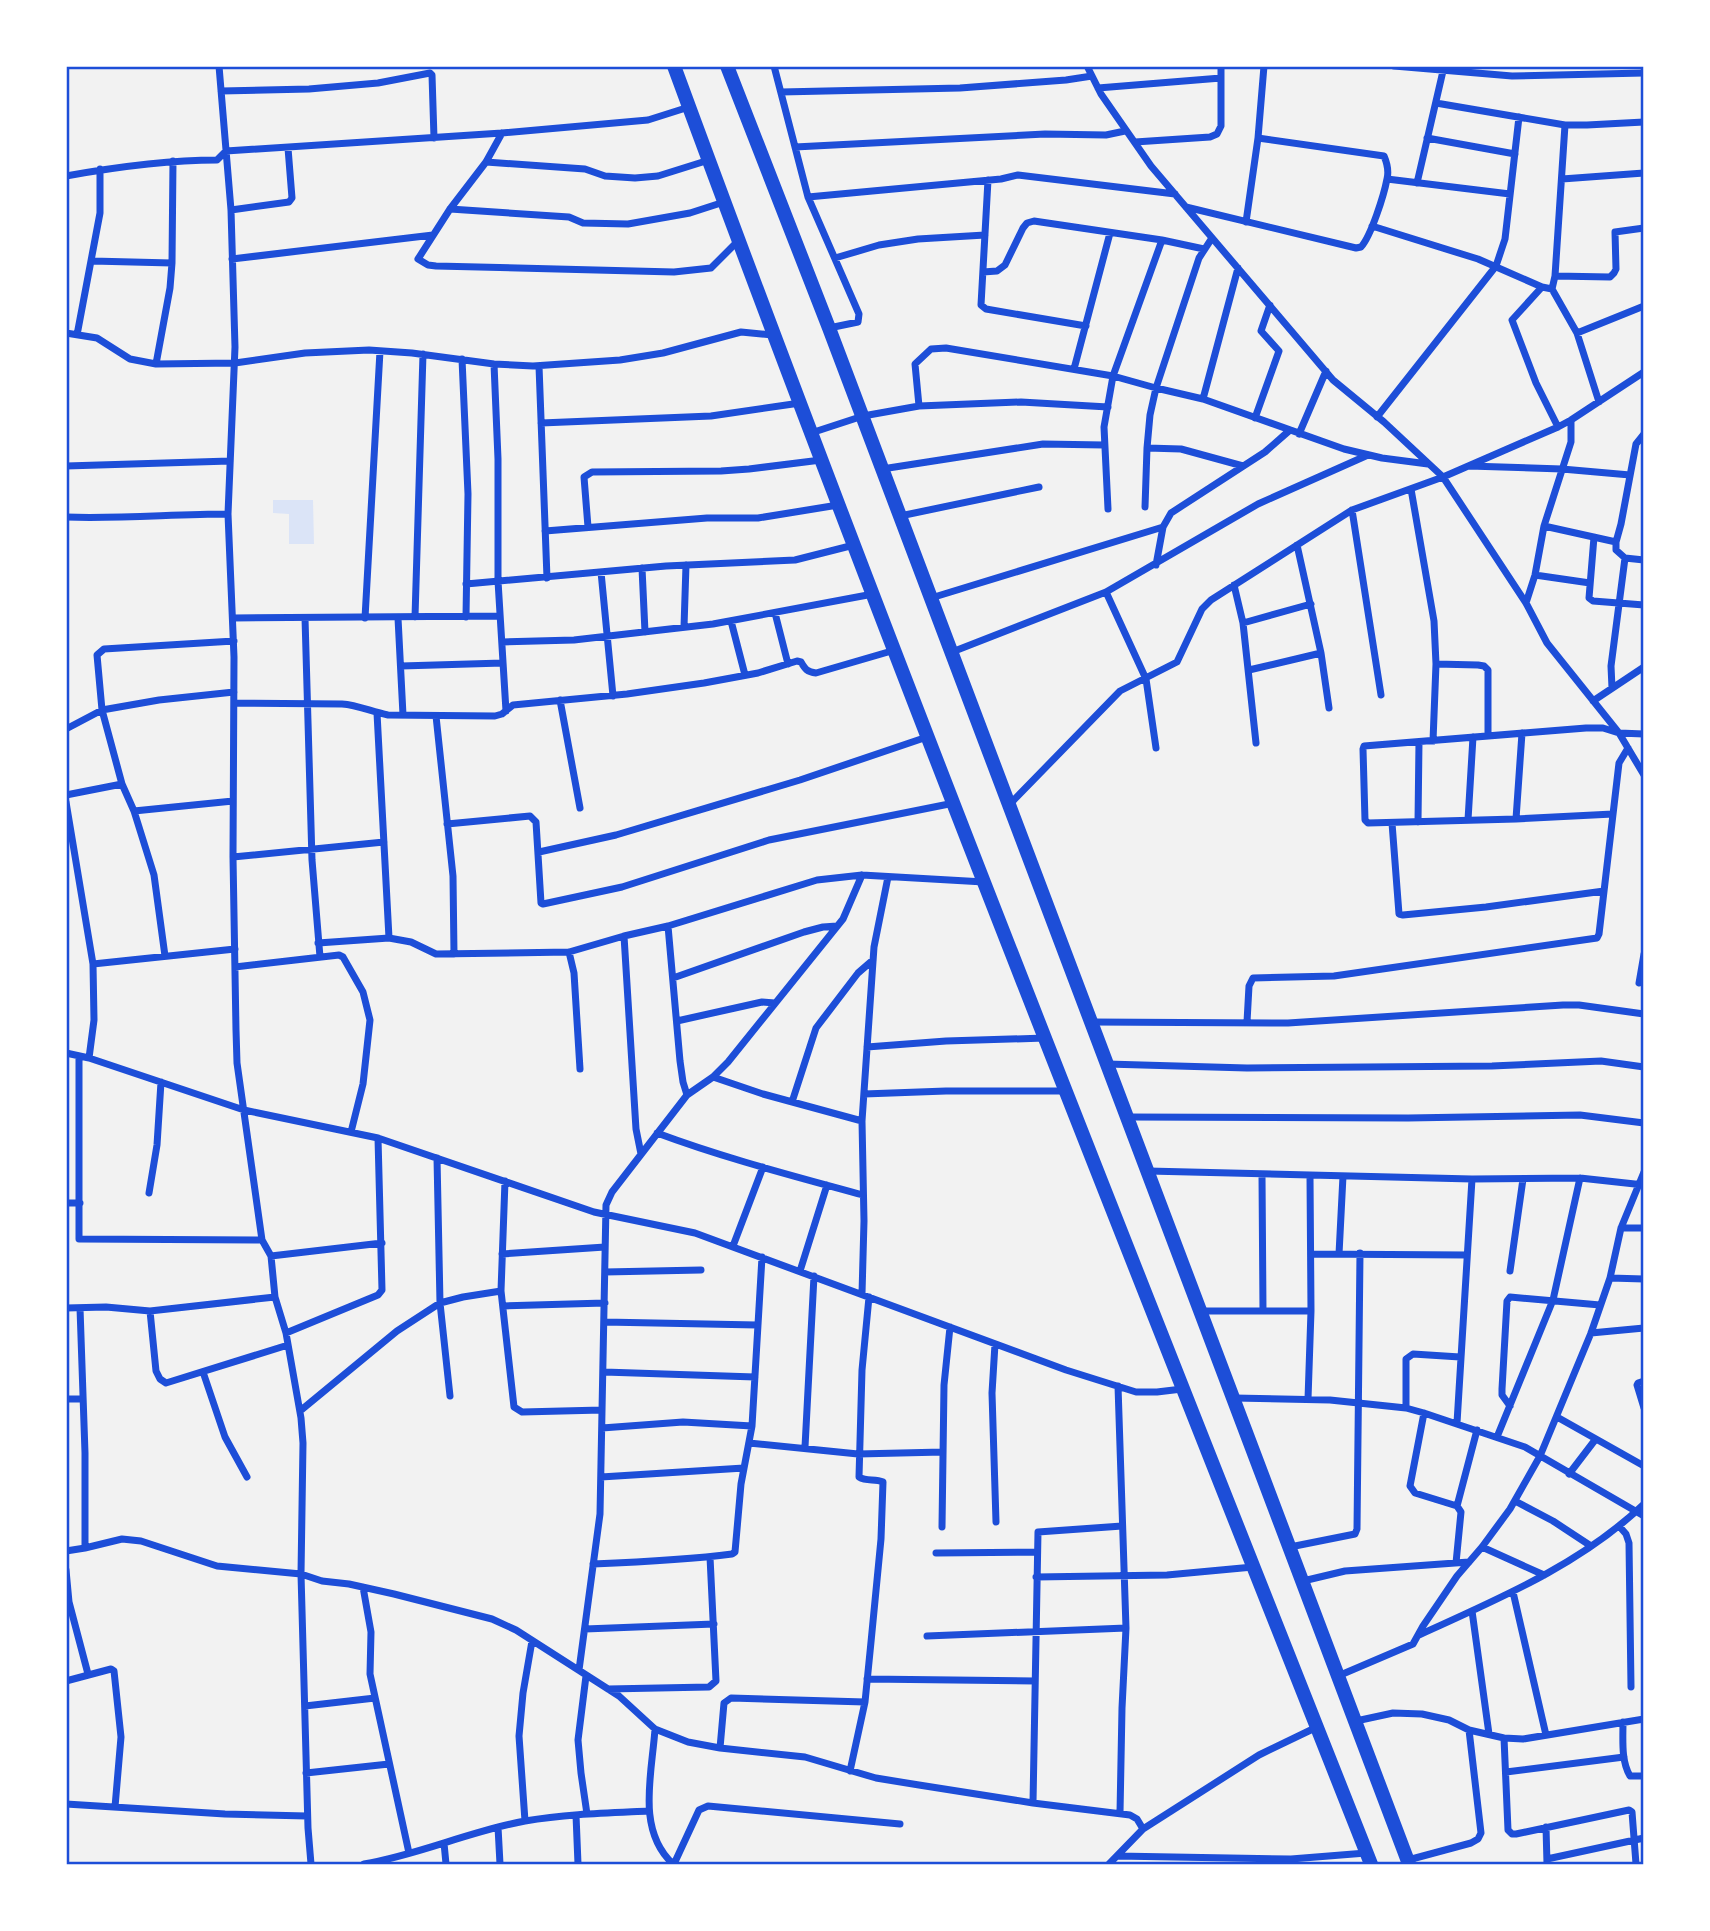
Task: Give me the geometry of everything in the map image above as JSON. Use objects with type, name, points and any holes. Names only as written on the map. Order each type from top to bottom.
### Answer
[{"type":"main road","points":[[674,66],[773,335],[954,803],[1369,1859]]},
{"type":"main road","points":[[727,66],[863,416],[1408,1862]]},
{"type":"street","points":[[219,66],[231,210],[235,363],[228,514],[234,641],[233,857],[237,1063],[262,1240],[271,1256],[275,1297],[286,1333],[303,1443],[301,1574],[310,1864]]},
{"type":"street","points":[[774,66],[808,197],[859,314],[858,321],[829,328]]},
{"type":"street","points":[[1087,66],[1125,131],[1151,166],[1326,371],[1443,477],[1526,603],[1547,643],[1619,733],[1643,775]]},
{"type":"street","points":[[1135,142],[1210,137],[1217,134],[1221,126],[1221,66]]},
{"type":"street","points":[[1246,222],[1258,138],[1264,66]]},
{"type":"street","points":[[1394,66],[1511,76],[1643,73]]},
{"type":"street","points":[[1417,183],[1443,71]]},
{"type":"street","points":[[221,91],[351,86],[429,72],[432,75],[434,138]]},
{"type":"street","points":[[781,92],[960,88],[1092,76]]},
{"type":"street","points":[[1098,88],[1221,78]]},
{"type":"street","points":[[1436,103],[1565,125],[1643,122]]},
{"type":"street","points":[[66,176],[100,169],[173,161],[216,160],[226,152],[648,120],[689,107]]},
{"type":"street","points":[[1377,417],[1496,266],[1505,239],[1519,117]]},
{"type":"street","points":[[1565,125],[1552,289],[1577,333],[1599,402]]},
{"type":"street","points":[[795,147],[1045,134],[1106,135],[1125,131]]},
{"type":"street","points":[[502,133],[486,162],[450,209],[418,259],[436,266],[657,272],[710,268],[738,240]]},
{"type":"street","points":[[1185,206],[1356,248],[1361,247],[1372,226],[1387,179],[1384,156],[1258,138]]},
{"type":"street","points":[[1427,138],[1515,154]]},
{"type":"street","points":[[231,210],[289,202],[292,198],[288,148]]},
{"type":"street","points":[[486,162],[585,169],[605,176],[635,178],[658,176],[709,160]]},
{"type":"street","points":[[156,364],[170,288],[173,161]]},
{"type":"street","points":[[77,335],[100,213],[100,169]]},
{"type":"street","points":[[1562,179],[1643,173]]},
{"type":"street","points":[[808,197],[1018,175],[1175,194]]},
{"type":"street","points":[[1387,179],[1510,194]]},
{"type":"street","points":[[988,180],[981,305],[986,309],[1086,326]]},
{"type":"street","points":[[450,209],[569,217],[583,223],[628,224],[690,213],[724,202]]},
{"type":"street","points":[[983,272],[997,271],[1005,265],[1023,228],[1034,221],[1204,249]]},
{"type":"street","points":[[1372,226],[1496,266],[1552,289]]},
{"type":"street","points":[[1555,276],[1610,277],[1616,269],[1615,232],[1643,228]]},
{"type":"street","points":[[1074,369],[1110,233]]},
{"type":"street","points":[[232,259],[433,235]]},
{"type":"street","points":[[835,258],[879,245],[905,241],[985,235]]},
{"type":"street","points":[[1145,507],[1150,415],[1156,388],[1199,258],[1212,238]]},
{"type":"street","points":[[1108,509],[1104,427],[1112,376],[1162,240]]},
{"type":"street","points":[[92,261],[172,263]]},
{"type":"street","points":[[1203,399],[1238,268]]},
{"type":"street","points":[[1542,287],[1514,317],[1513,323],[1536,383],[1558,427]]},
{"type":"street","points":[[1255,418],[1279,351],[1261,331],[1270,305]]},
{"type":"street","points":[[1577,333],[1643,306]]},
{"type":"street","points":[[66,334],[97,338],[130,359],[156,364],[235,363],[305,353],[380,351],[494,364],[539,366],[620,360],[663,353],[741,331],[773,335]]},
{"type":"street","points":[[919,407],[915,364],[931,349],[946,348],[1112,376],[1203,399],[1344,449],[1429,464]]},
{"type":"street","points":[[365,618],[380,351]]},
{"type":"street","points":[[415,618],[422,354]]},
{"type":"street","points":[[462,359],[468,494],[466,617]]},
{"type":"street","points":[[494,364],[500,616],[506,711]]},
{"type":"street","points":[[539,366],[547,578]]},
{"type":"street","points":[[1299,434],[1326,371]]},
{"type":"street","points":[[1009,805],[1120,691],[1177,662],[1202,609],[1211,600],[1352,510],[1443,477],[1558,427],[1643,372]]},
{"type":"street","points":[[811,433],[863,416],[919,407],[1021,402],[1108,407]]},
{"type":"street","points":[[541,423],[711,416],[800,403]]},
{"type":"street","points":[[1526,603],[1535,575],[1544,526],[1571,442],[1571,420]]},
{"type":"street","points":[[1156,565],[1163,527],[1171,513],[1271,447],[1290,430]]},
{"type":"street","points":[[1643,433],[1636,444],[1616,542],[1616,550],[1625,558],[1643,560]]},
{"type":"street","points":[[883,469],[1043,444],[1104,444]]},
{"type":"street","points":[[1147,448],[1181,449],[1243,466]]},
{"type":"street","points":[[952,652],[1107,592],[1258,504],[1368,455]]},
{"type":"street","points":[[587,527],[584,477],[588,473],[749,469],[822,460]]},
{"type":"street","points":[[66,466],[230,461]]},
{"type":"street","points":[[1468,466],[1562,469],[1630,475]]},
{"type":"street","points":[[900,516],[1039,486]]},
{"type":"street","points":[[1410,489],[1434,621],[1436,664],[1433,741]]},
{"type":"street","points":[[545,531],[707,518],[758,518],[839,505]]},
{"type":"street","points":[[1352,510],[1381,695]]},
{"type":"street","points":[[66,517],[228,514]]},
{"type":"street","points":[[1544,526],[1616,542]]},
{"type":"street","points":[[931,598],[1163,527]]},
{"type":"street","points":[[1594,537],[1589,598],[1593,601],[1643,605]]},
{"type":"street","points":[[466,584],[642,568],[795,560],[854,545]]},
{"type":"street","points":[[1297,545],[1321,653],[1329,708]]},
{"type":"street","points":[[1612,688],[1611,666],[1625,558]]},
{"type":"street","points":[[684,627],[686,565]]},
{"type":"street","points":[[642,568],[645,632]]},
{"type":"street","points":[[601,572],[613,696]]},
{"type":"street","points":[[1535,575],[1590,583]]},
{"type":"street","points":[[1234,585],[1243,622],[1256,743]]},
{"type":"street","points":[[1107,592],[1146,679],[1156,748]]},
{"type":"street","points":[[502,642],[574,640],[731,621],[873,594]]},
{"type":"street","points":[[1243,622],[1311,604]]},
{"type":"street","points":[[775,613],[788,664]]},
{"type":"street","points":[[233,618],[500,616]]},
{"type":"street","points":[[305,618],[312,849],[320,957]]},
{"type":"street","points":[[398,618],[403,715]]},
{"type":"street","points":[[731,621],[745,675]]},
{"type":"street","points":[[165,956],[154,875],[134,811],[122,783],[102,710],[97,655],[104,649],[234,641]]},
{"type":"street","points":[[234,703],[355,705],[377,713],[495,716],[513,705],[613,696],[704,683],[800,661],[810,673],[816,673],[895,650]]},
{"type":"street","points":[[1249,670],[1321,653]]},
{"type":"street","points":[[401,666],[503,663]]},
{"type":"street","points":[[1436,664],[1478,665],[1488,670],[1488,736]]},
{"type":"street","points":[[1593,701],[1643,667]]},
{"type":"street","points":[[66,729],[102,710],[159,700],[234,692]]},
{"type":"street","points":[[560,700],[580,808]]},
{"type":"street","points":[[377,713],[389,938]]},
{"type":"street","points":[[436,716],[453,876],[454,954]]},
{"type":"street","points":[[1613,814],[1368,823],[1365,820],[1363,749],[1364,746],[1586,728],[1643,734]]},
{"type":"street","points":[[1516,819],[1522,733]]},
{"type":"street","points":[[538,852],[616,835],[800,780],[929,736]]},
{"type":"street","points":[[1468,820],[1473,737]]},
{"type":"street","points":[[1418,822],[1419,743]]},
{"type":"street","points":[[1247,1023],[1249,986],[1253,978],[1334,976],[1597,938],[1619,763],[1628,748]]},
{"type":"street","points":[[66,795],[122,783]]},
{"type":"street","points":[[134,811],[233,801]]},
{"type":"street","points":[[66,802],[93,964],[94,1020],[89,1058]]},
{"type":"street","points":[[447,824],[530,816],[536,822],[541,903],[548,904],[622,887],[769,840],[954,803]]},
{"type":"street","points":[[1392,822],[1399,914],[1486,907],[1604,891]]},
{"type":"street","points":[[233,857],[384,842]]},
{"type":"street","points":[[318,943],[389,938],[411,942],[436,954],[569,952],[668,926],[817,880],[862,875],[985,882]]},
{"type":"street","points":[[579,1670],[600,1514],[606,1205],[612,1192],[687,1095],[713,1077],[727,1062],[837,926],[849,907],[862,875]]},
{"type":"street","points":[[850,1771],[864,1702],[881,1539],[883,1482],[859,1477],[858,1454],[865,1295],[862,1121],[874,947],[888,877]]},
{"type":"street","points":[[668,926],[683,1082],[687,1095]]},
{"type":"street","points":[[673,978],[804,932],[837,926]]},
{"type":"street","points":[[624,936],[636,1129],[641,1154]]},
{"type":"street","points":[[93,964],[235,949]]},
{"type":"street","points":[[569,952],[575,973],[580,1069]]},
{"type":"street","points":[[1639,983],[1643,954]]},
{"type":"street","points":[[235,967],[342,956],[363,992],[370,1020],[363,1084],[351,1132]]},
{"type":"street","points":[[792,1102],[816,1028],[858,973],[873,960]]},
{"type":"street","points":[[677,1021],[761,1002],[775,1003]]},
{"type":"street","points":[[1091,1022],[1301,1022],[1563,1005],[1643,1014]]},
{"type":"street","points":[[867,1047],[1046,1038]]},
{"type":"street","points":[[66,1053],[89,1058],[244,1110],[378,1138],[606,1214],[695,1233],[1066,1370],[1136,1392],[1183,1389]]},
{"type":"street","points":[[79,1056],[79,1239],[262,1240]]},
{"type":"street","points":[[1107,1064],[1247,1068],[1479,1067],[1601,1060],[1643,1067]]},
{"type":"street","points":[[713,1077],[862,1121]]},
{"type":"street","points":[[149,1193],[161,1082]]},
{"type":"street","points":[[864,1094],[1066,1091]]},
{"type":"street","points":[[1127,1117],[1408,1118],[1580,1115],[1643,1123]]},
{"type":"street","points":[[657,1133],[863,1195]]},
{"type":"street","points":[[286,1333],[378,1295],[382,1290],[378,1138]]},
{"type":"street","points":[[437,1158],[440,1303],[450,1396]]},
{"type":"street","points":[[733,1246],[763,1167]]},
{"type":"street","points":[[1148,1171],[1472,1179],[1580,1178],[1640,1186]]},
{"type":"street","points":[[1338,1675],[1413,1644],[1457,1576],[1515,1501],[1541,1456],[1591,1333],[1610,1278],[1621,1228],[1640,1186],[1643,1172]]},
{"type":"street","points":[[1262,1175],[1262,1311]]},
{"type":"street","points":[[1308,1399],[1311,1311],[1310,1176]]},
{"type":"street","points":[[1339,1254],[1343,1176]]},
{"type":"street","points":[[1497,1437],[1553,1300],[1580,1178]]},
{"type":"street","points":[[1457,1423],[1472,1179]]},
{"type":"street","points":[[1510,1271],[1523,1179]]},
{"type":"street","points":[[505,1181],[501,1291],[514,1407],[522,1412],[602,1409]]},
{"type":"street","points":[[800,1271],[827,1185]]},
{"type":"street","points":[[66,1203],[80,1203]]},
{"type":"street","points":[[1621,1228],[1643,1228]]},
{"type":"street","points":[[271,1256],[382,1243]]},
{"type":"street","points":[[502,1254],[605,1247]]},
{"type":"street","points":[[1290,1547],[1357,1532],[1360,1253]]},
{"type":"street","points":[[1311,1254],[1467,1255]]},
{"type":"street","points":[[593,1564],[710,1557],[732,1554],[737,1549],[744,1468],[752,1426],[762,1257]]},
{"type":"street","points":[[605,1272],[701,1270]]},
{"type":"street","points":[[805,1447],[814,1276]]},
{"type":"street","points":[[1610,1278],[1643,1279]]},
{"type":"street","points":[[300,1411],[397,1331],[440,1303],[501,1291]]},
{"type":"street","points":[[66,1308],[106,1307],[150,1311],[275,1297]]},
{"type":"street","points":[[1510,1406],[1502,1389],[1507,1301],[1510,1297],[1600,1305]]},
{"type":"street","points":[[503,1306],[605,1303]]},
{"type":"street","points":[[80,1308],[85,1548]]},
{"type":"street","points":[[150,1311],[156,1371],[166,1384],[288,1345]]},
{"type":"street","points":[[1201,1311],[1311,1311]]},
{"type":"street","points":[[604,1322],[757,1325]]},
{"type":"street","points":[[942,1527],[944,1385],[950,1327]]},
{"type":"street","points":[[1591,1333],[1643,1328]]},
{"type":"street","points":[[995,1344],[992,1393],[996,1522]]},
{"type":"street","points":[[1406,1408],[1406,1359],[1409,1356],[1460,1357]]},
{"type":"street","points":[[203,1372],[225,1437],[247,1477]]},
{"type":"street","points":[[604,1372],[755,1377]]},
{"type":"street","points":[[1643,1381],[1637,1385],[1643,1408]]},
{"type":"street","points":[[1118,1386],[1126,1628],[1120,1813]]},
{"type":"street","points":[[1234,1398],[1308,1399],[1406,1408],[1525,1447],[1643,1516]]},
{"type":"street","points":[[66,1399],[83,1399]]},
{"type":"street","points":[[1423,1413],[1410,1486],[1415,1493],[1457,1506],[1461,1512],[1456,1563]]},
{"type":"street","points":[[1557,1417],[1643,1466]]},
{"type":"street","points":[[602,1428],[683,1422],[752,1426]]},
{"type":"street","points":[[1457,1506],[1477,1430]]},
{"type":"street","points":[[1569,1474],[1595,1440]]},
{"type":"street","points":[[749,1443],[858,1454],[943,1452]]},
{"type":"street","points":[[601,1477],[744,1468]]},
{"type":"street","points":[[1515,1501],[1553,1521],[1591,1546]]},
{"type":"street","points":[[1418,1635],[1544,1575],[1619,1526],[1643,1504]]},
{"type":"street","points":[[1034,1803],[1038,1534],[1039,1531],[1122,1526]]},
{"type":"street","points":[[1619,1526],[1629,1543],[1631,1687]]},
{"type":"street","points":[[66,1551],[122,1539],[141,1541],[217,1566],[301,1574],[492,1619],[516,1630],[579,1670],[626,1702],[655,1729],[688,1742],[805,1757],[876,1778],[1034,1803],[1120,1813],[1137,1819],[1143,1829]]},
{"type":"street","points":[[1482,1547],[1544,1575]]},
{"type":"street","points":[[936,1553],[1037,1552]]},
{"type":"street","points":[[607,1689],[709,1688],[716,1681],[710,1557]]},
{"type":"street","points":[[1303,1581],[1345,1571],[1469,1562]]},
{"type":"street","points":[[1036,1577],[1185,1574],[1253,1567]]},
{"type":"street","points":[[66,1570],[69,1602],[88,1674]]},
{"type":"street","points":[[363,1587],[371,1632],[370,1674],[410,1853]]},
{"type":"street","points":[[1513,1592],[1546,1735]]},
{"type":"street","points":[[1472,1611],[1489,1734]]},
{"type":"street","points":[[585,1629],[714,1624]]},
{"type":"street","points":[[928,1636],[1126,1628]]},
{"type":"street","points":[[525,1821],[519,1736],[532,1641]]},
{"type":"street","points":[[66,1681],[111,1669],[114,1671],[121,1737],[115,1807]]},
{"type":"street","points":[[586,1676],[578,1740],[587,1814]]},
{"type":"street","points":[[867,1679],[1035,1681]]},
{"type":"street","points":[[305,1706],[375,1698]]},
{"type":"street","points":[[720,1748],[724,1703],[731,1698],[864,1702]]},
{"type":"street","points":[[1355,1721],[1393,1713],[1422,1714],[1450,1720],[1469,1730],[1504,1738],[1523,1739],[1643,1719]]},
{"type":"street","points":[[1623,1722],[1623,1757],[1627,1772],[1630,1776],[1643,1776]]},
{"type":"street","points":[[1109,1864],[1143,1829],[1259,1755],[1317,1727]]},
{"type":"street","points":[[655,1729],[649,1811],[657,1845],[673,1864],[699,1811],[708,1806],[900,1824]]},
{"type":"street","points":[[1408,1862],[1471,1843],[1478,1839],[1481,1833],[1469,1730]]},
{"type":"street","points":[[1504,1738],[1508,1830],[1511,1833],[1629,1810],[1632,1812],[1636,1864]]},
{"type":"street","points":[[1506,1772],[1623,1757]]},
{"type":"street","points":[[306,1773],[389,1763]]},
{"type":"street","points":[[66,1804],[213,1814],[307,1816]]},
{"type":"street","points":[[364,1864],[385,1861],[525,1821],[649,1811]]},
{"type":"street","points":[[576,1815],[578,1864]]},
{"type":"street","points":[[498,1827],[500,1864]]},
{"type":"street","points":[[1546,1827],[1547,1862],[1643,1838]]},
{"type":"street","points":[[444,1843],[446,1864]]},
{"type":"street","points":[[1116,1856],[1163,1861],[1369,1859]]},
{"type":"shaded area","points":[[273,500],[313,500],[314,544],[289,544],[289,514],[273,513]]}]
